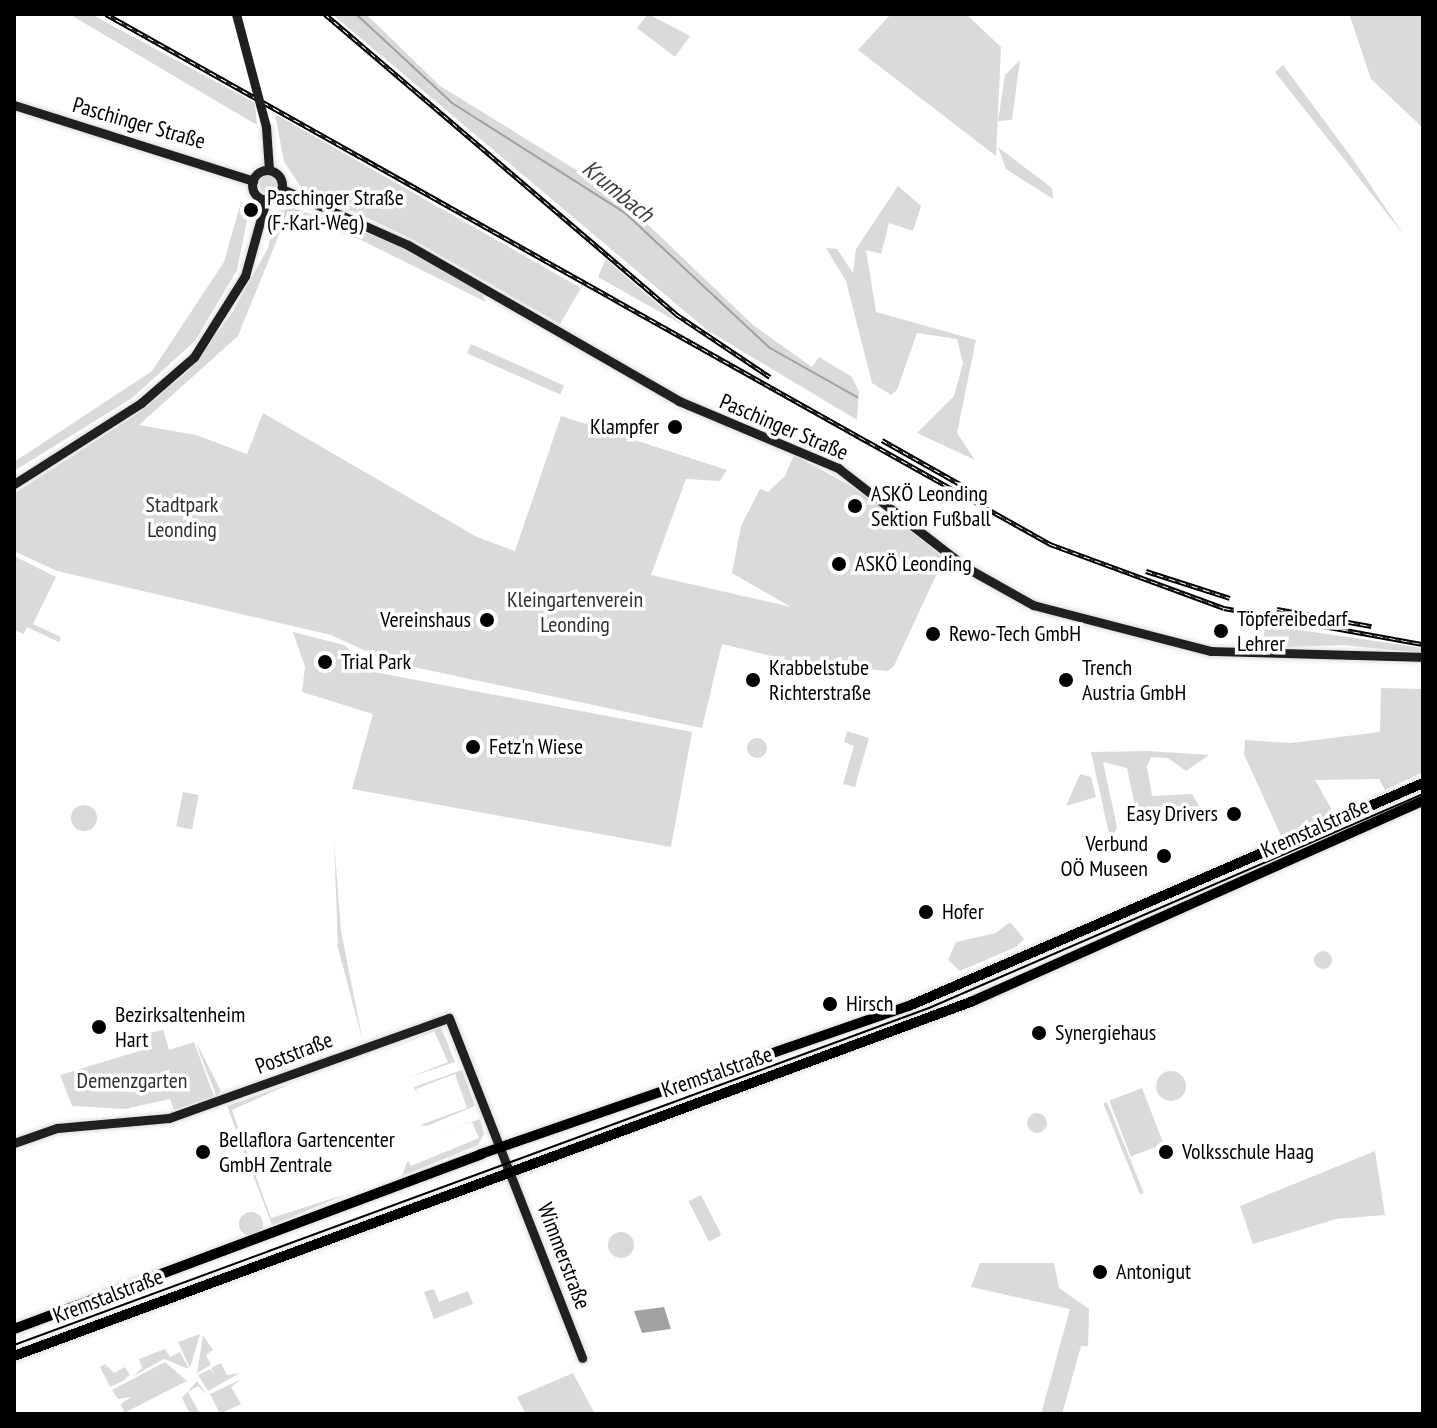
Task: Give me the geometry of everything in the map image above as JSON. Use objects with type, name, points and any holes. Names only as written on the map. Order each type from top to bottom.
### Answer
[{"type":"main road","name":"Kremstalstraße","points":[[14,1329],[501,1147],[909,1006],[1423,783]]},
{"type":"main road","name":"Kremstalstraße","points":[[14,1356],[510,1167],[973,1001],[1423,801]]},
{"type":"street","points":[[14,484],[141,403],[194,357],[245,276],[266,200],[282,189],[269,170],[266,127],[236,14]]},
{"type":"street","name":"Paschinger Straße","points":[[14,105],[253,181]]},
{"type":"street","points":[[266,200],[253,181],[269,170]]},
{"type":"street","name":"Paschinger Straße","points":[[282,189],[408,245],[679,401],[838,468],[967,568],[1033,605],[1211,651],[1423,657]]},
{"type":"street","name":"Poststraße","points":[[14,1143],[57,1128],[169,1118],[443,1016],[456,1026],[501,1147]]},
{"type":"street","name":"Wimmerstraße","points":[[501,1147],[582,1358]]},
{"type":"green space","points":[[69,14],[91,14],[255,103],[257,125]]},
{"type":"green space","points":[[332,14],[366,14],[440,86],[617,195],[753,325],[812,367],[819,357],[852,377],[859,392],[857,420],[707,330]]},
{"type":"green space","points":[[648,14],[690,36],[675,57],[637,28]]},
{"type":"green space","points":[[891,14],[966,14],[1001,47],[996,156],[858,50]]},
{"type":"green space","points":[[1349,14],[1423,14],[1423,128],[1371,79]]},
{"type":"green space","points":[[1020,60],[1012,120],[998,121],[1005,75]]},
{"type":"green space","points":[[1283,65],[1352,158],[1404,235],[1275,72]]},
{"type":"green space","points":[[275,114],[581,288],[560,324],[412,239],[301,187],[284,162]]},
{"type":"green space","points":[[998,147],[1052,188],[1053,199],[1006,169]]},
{"type":"green space","points":[[268,175],[277,184],[268,193],[259,184]]},
{"type":"green space","points":[[898,186],[921,206],[913,231],[889,223],[881,254],[866,250],[876,312],[976,340],[957,433],[975,460],[917,433],[954,396],[963,363],[957,339],[917,333],[897,390],[891,395],[872,383],[846,281],[826,248],[837,249],[853,273],[856,249]]},
{"type":"green space","points":[[241,202],[250,206],[237,270],[195,341],[132,398],[14,471],[14,462],[152,371],[224,262]]},
{"type":"green space","points":[[294,208],[399,245],[481,292],[486,302],[359,239],[287,215],[238,336],[139,425],[196,435],[247,454],[263,413],[477,537],[515,551],[561,416],[727,470],[720,481],[686,479],[651,575],[791,607],[732,573],[741,526],[760,489],[768,492],[785,476],[794,455],[865,494],[944,558],[894,666],[888,671],[796,662],[722,644],[702,728],[390,662],[331,635],[57,571],[14,551],[14,494],[137,414],[188,371],[232,313],[268,248],[277,211]]},
{"type":"green space","points":[[606,259],[616,268],[683,325],[598,277]]},
{"type":"green space","points":[[471,344],[564,385],[560,395],[467,353]]},
{"type":"green space","points":[[14,556],[56,577],[33,624],[61,637],[59,642],[27,627],[24,634],[14,630]]},
{"type":"green space","points":[[1265,625],[1423,648],[1423,653],[1342,645],[1263,648]]},
{"type":"green space","points":[[293,632],[344,645],[374,672],[692,732],[671,847],[352,789],[373,714],[302,692],[305,667]]},
{"type":"green space","points":[[1381,688],[1423,689],[1423,772],[1385,790],[1379,779],[1315,780],[1335,815],[1281,836],[1244,754],[1245,740],[1291,743],[1380,732]]},
{"type":"green space","points":[[847,731],[869,738],[855,787],[843,784],[854,746],[844,742]]},
{"type":"green space","points":[[753,738],[761,738],[767,748],[761,758],[753,758],[747,752],[747,744]]},
{"type":"green space","points":[[1148,751],[1209,755],[1186,771],[1168,758],[1151,757],[1147,767],[1152,796],[1192,794],[1207,819],[1185,805],[1137,824],[1129,816],[1134,801],[1127,768],[1103,762],[1117,827],[1111,843],[1091,752]]},
{"type":"green space","points":[[1080,774],[1091,777],[1096,797],[1066,806]]},
{"type":"green space","points":[[183,792],[199,795],[192,829],[176,826]]},
{"type":"green space","points":[[84,805],[93,809],[97,818],[93,827],[84,831],[75,827],[71,818],[75,809]]},
{"type":"green space","points":[[334,840],[341,931],[363,1042],[338,948]]},
{"type":"green space","points":[[1010,922],[1024,939],[1016,947],[960,971],[948,960],[956,942],[996,933]]},
{"type":"green space","points":[[1319,951],[1327,951],[1332,960],[1330,967],[1319,969],[1314,964],[1314,956]]},
{"type":"green space","points":[[441,1027],[455,1062],[407,1078],[448,1062],[434,1031],[374,1056]]},
{"type":"green space","name":"Demenzgarten","points":[[163,1030],[169,1050],[194,1042],[214,1096],[174,1110],[170,1099],[125,1109],[72,1106],[60,1075],[149,1048],[145,1034]]},
{"type":"green space","points":[[196,1042],[221,1091],[217,1097],[201,1057]]},
{"type":"green space","points":[[462,1070],[475,1106],[427,1126],[420,1125],[467,1108],[455,1074],[416,1089],[417,1095],[414,1087]]},
{"type":"green space","points":[[1171,1071],[1181,1076],[1186,1086],[1181,1096],[1171,1101],[1161,1096],[1156,1086],[1161,1076]]},
{"type":"green space","points":[[292,1083],[232,1110],[271,1218],[347,1194],[272,1225],[227,1106]]},
{"type":"green space","points":[[1142,1088],[1164,1144],[1131,1157],[1109,1101]]},
{"type":"green space","points":[[1107,1102],[1144,1193],[1140,1194],[1103,1103]]},
{"type":"green space","points":[[1037,1113],[1044,1116],[1047,1123],[1044,1130],[1037,1133],[1030,1130],[1027,1123],[1030,1116]]},
{"type":"green space","points":[[480,1119],[484,1134],[478,1145],[402,1176],[408,1160],[411,1166],[479,1138],[472,1122],[417,1140]]},
{"type":"green space","points":[[1375,1151],[1385,1215],[1336,1219],[1253,1244],[1240,1206]]},
{"type":"green space","points":[[701,1195],[721,1235],[709,1241],[689,1201]]},
{"type":"green space","points":[[251,1212],[260,1215],[263,1224],[260,1233],[251,1236],[242,1233],[239,1224],[242,1215]]},
{"type":"green space","points":[[621,1232],[630,1236],[634,1245],[630,1254],[621,1258],[612,1254],[608,1245],[612,1236]]},
{"type":"green space","points":[[980,1263],[1054,1263],[1059,1288],[1089,1309],[1088,1346],[1081,1346],[1062,1414],[1041,1414],[1070,1309],[971,1287]]},
{"type":"green space","points":[[434,1289],[439,1302],[468,1291],[473,1304],[434,1319],[424,1292]]},
{"type":"green space","points":[[200,1334],[190,1368],[178,1342]]},
{"type":"green space","points":[[203,1335],[213,1350],[206,1355],[211,1365],[197,1373]]},
{"type":"green space","points":[[165,1349],[170,1357],[180,1352],[189,1369],[164,1359],[133,1376],[142,1368],[139,1359]]},
{"type":"green space","points":[[165,1362],[187,1381],[124,1413],[121,1404],[131,1397],[118,1399],[112,1390]]},
{"type":"green space","points":[[221,1363],[227,1375],[240,1373],[208,1391],[198,1375],[210,1369],[215,1375],[211,1368]]},
{"type":"green space","points":[[105,1364],[114,1373],[125,1367],[130,1375],[123,1380],[131,1377],[110,1387],[100,1367]]},
{"type":"green space","points":[[573,1373],[595,1414],[526,1414],[517,1397]]},
{"type":"green space","points":[[242,1379],[231,1387],[241,1404],[220,1414],[210,1394]]},
{"type":"green space","points":[[197,1381],[207,1395],[198,1386],[188,1392],[199,1412],[190,1414],[182,1398]]},
{"type":"shaded area","points":[[664,1307],[671,1329],[642,1333],[634,1311]]},
{"type":"waterway","name":"Krumbach","points":[[356,14],[452,103],[624,212],[770,348],[857,397]]},
{"type":"tram line","points":[[14,1345],[929,1008],[1423,794]]},
{"type":"railway","points":[[106,14],[1050,544],[1224,608],[1423,644]]},
{"type":"railway","points":[[325,14],[676,314],[770,377]]},
{"type":"railway","points":[[882,440],[965,487]]},
{"type":"railway","points":[[1146,571],[1230,598]]},
{"type":"railway","points":[[1277,609],[1371,626]]},
{"type":"place","name":"Paschinger Straße (F.-Karl-Weg)","points":[[251,210]]},
{"type":"place","name":"Klampfer","points":[[675,427]]},
{"type":"place","name":"ASKÖ Leonding Sektion Fußball","points":[[855,506]]},
{"type":"place","name":"ASKÖ Leonding","points":[[839,564]]},
{"type":"place","name":"Vereinshaus","points":[[487,620]]},
{"type":"place","name":"Töpfereibedarf Lehrer","points":[[1221,631]]},
{"type":"place","name":"Rewo-Tech GmbH","points":[[933,634]]},
{"type":"place","name":"Trial Park","points":[[325,662]]},
{"type":"place","name":"Krabbelstube Richterstraße","points":[[753,680]]},
{"type":"place","name":"Trench Austria GmbH","points":[[1066,680]]},
{"type":"place","name":"Fetz'n Wiese","points":[[473,747]]},
{"type":"place","name":"Easy Drivers","points":[[1234,814]]},
{"type":"place","name":"Verbund OÖ Museen","points":[[1164,856]]},
{"type":"place","name":"Hofer","points":[[926,912]]},
{"type":"place","name":"Hirsch","points":[[830,1004]]},
{"type":"place","name":"Bezirksaltenheim Hart","points":[[99,1027]]},
{"type":"place","name":"Synergiehaus","points":[[1039,1033]]},
{"type":"place","name":"Bellaflora Gartencenter GmbH Zentrale","points":[[203,1152]]},
{"type":"place","name":"Volksschule Haag","points":[[1166,1152]]},
{"type":"place","name":"Antonigut","points":[[1100,1272]]},
{"type":"park label","name":"Stadtpark Leonding","points":[[182,516]]},
{"type":"park label","name":"Kleingartenverein Leonding","points":[[575,612]]}]
